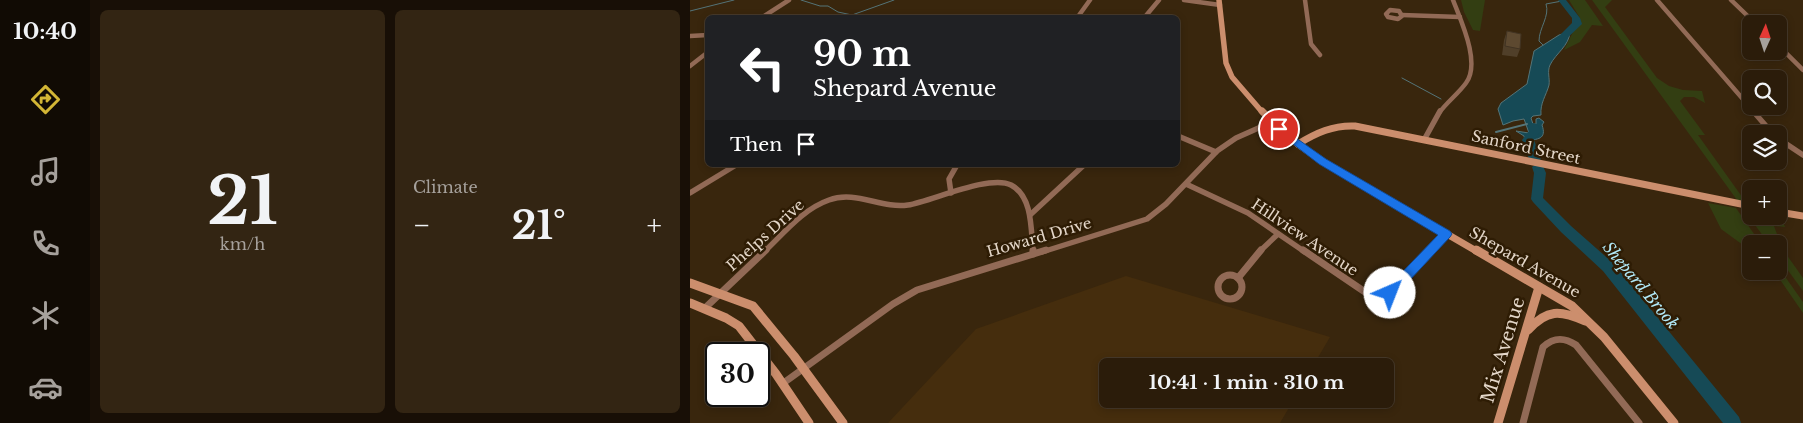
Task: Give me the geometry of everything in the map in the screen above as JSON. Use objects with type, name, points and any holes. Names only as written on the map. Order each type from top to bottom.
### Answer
[{"type":"street","points":[[766,15],[789,0]]},
{"type":"street","points":[[1079,15],[1090,0]]},
{"type":"street","points":[[1146,15],[1159,0]]},
{"type":"street","points":[[1184,0],[1220,2]]},
{"type":"street","points":[[1305,0],[1311,44],[1320,54]]},
{"type":"street","points":[[1424,140],[1440,111],[1469,78],[1471,60],[1468,39],[1453,0]]},
{"type":"street","points":[[1656,0],[1765,125]]},
{"type":"street","points":[[1731,0],[1747,15]]},
{"type":"street","name":"Shepard Avenue","points":[[1220,2],[1225,53],[1229,70],[1238,86],[1272,122],[1323,162],[1572,306],[1592,324],[1674,423]]},
{"type":"street","points":[[1402,15],[1460,17]]},
{"type":"street","points":[[690,36],[705,35]]},
{"type":"street","points":[[690,66],[705,54]]},
{"type":"street","points":[[1788,55],[1803,70]]},
{"type":"street","name":"Howard Drive","points":[[782,384],[917,290],[1147,219],[1166,206],[1216,152],[1235,139],[1272,122]]},
{"type":"street","name":"Sanford Street","points":[[1298,144],[1325,129],[1355,126],[1742,204]]},
{"type":"street","points":[[1180,137],[1216,152]]},
{"type":"street","points":[[1787,144],[1803,155]]},
{"type":"street","points":[[690,193],[733,167]]},
{"type":"street","points":[[952,193],[949,178],[956,167]]},
{"type":"street","points":[[1030,215],[1082,167]]},
{"type":"street","name":"Phelps Drive","points":[[705,308],[806,212],[821,202],[840,196],[854,196],[899,206],[992,183],[1009,184],[1018,191],[1030,215],[1033,254]]},
{"type":"street","name":"Hillview Avenue","points":[[1186,184],[1248,213],[1365,292],[1378,297],[1390,293],[1446,234]]},
{"type":"street","points":[[1787,213],[1803,216]]},
{"type":"street","points":[[1238,278],[1264,246],[1278,234]]},
{"type":"street","points":[[1233,276],[1238,278],[1244,285],[1241,294],[1237,297],[1227,298],[1218,294],[1216,285],[1222,278],[1233,276]]},
{"type":"street","points":[[690,283],[753,306],[769,323],[804,368],[843,423]]},
{"type":"street","name":"Mix Avenue","points":[[1498,423],[1539,287]]},
{"type":"street","points":[[690,303],[705,308],[739,326],[809,423]]},
{"type":"street","points":[[1524,334],[1543,314],[1552,312],[1577,317],[1592,324]]},
{"type":"street","points":[[1523,423],[1543,347],[1552,339],[1560,338],[1571,341],[1576,345],[1639,423]]},
{"type":"shaded area","points":[[1126,276],[1330,337],[1318,358],[1099,358],[1099,408],[1289,408],[1280,423],[888,423],[976,329]]},
{"type":"green space","points":[[1461,0],[1485,0],[1480,31],[1473,30],[1464,12]]},
{"type":"green space","points":[[1569,0],[1585,0],[1603,26],[1592,25],[1580,42],[1564,50],[1580,18]]},
{"type":"green space","points":[[1592,0],[1612,0],[1605,7],[1657,78],[1669,86],[1683,90],[1702,91],[1705,103],[1694,97],[1684,97],[1680,101],[1705,135],[1698,135],[1742,197],[1742,201],[1737,200]]},
{"type":"green space","points":[[1708,203],[1736,208],[1742,217],[1742,225],[1748,225],[1755,235],[1742,235],[1742,244],[1721,229]]},
{"type":"green space","points":[[1755,225],[1784,225],[1785,227],[1774,226],[1777,234],[1762,235]]},
{"type":"green space","points":[[1787,255],[1803,278],[1803,291],[1787,269]]},
{"type":"green space","points":[[1787,279],[1803,302],[1803,313],[1780,280]]},
{"type":"water","points":[[1570,32],[1565,45],[1550,65],[1549,85],[1542,103],[1541,115],[1531,118],[1533,124],[1536,124],[1536,119],[1539,118],[1544,122],[1542,125],[1542,136],[1534,140],[1525,140],[1524,136],[1516,131],[1529,133],[1524,119],[1503,125],[1498,109],[1501,103],[1527,84],[1534,51],[1559,35]]},
{"type":"building","points":[[1507,31],[1521,34],[1520,49],[1505,46]]},
{"type":"waterway","points":[[690,11],[734,0]]},
{"type":"waterway","points":[[801,0],[820,6],[828,6],[838,12],[852,15],[894,0]]},
{"type":"waterway","name":"Shepard Brook","points":[[1558,42],[1577,24],[1576,18],[1562,0]]},
{"type":"waterway","points":[[1543,45],[1539,41],[1547,13],[1546,4],[1562,1]]},
{"type":"waterway","points":[[1402,78],[1441,99]]},
{"type":"waterway","points":[[1496,132],[1527,124]]},
{"type":"waterway","name":"Shepard Brook","points":[[1533,127],[1535,131],[1528,140],[1535,159]]},
{"type":"waterway","name":"Shepard Brook","points":[[1538,167],[1540,173],[1537,199],[1566,229],[1608,267],[1733,423]]},
{"type":"route","points":[[1279,129],[1323,162],[1446,234],[1390,293]]}]
